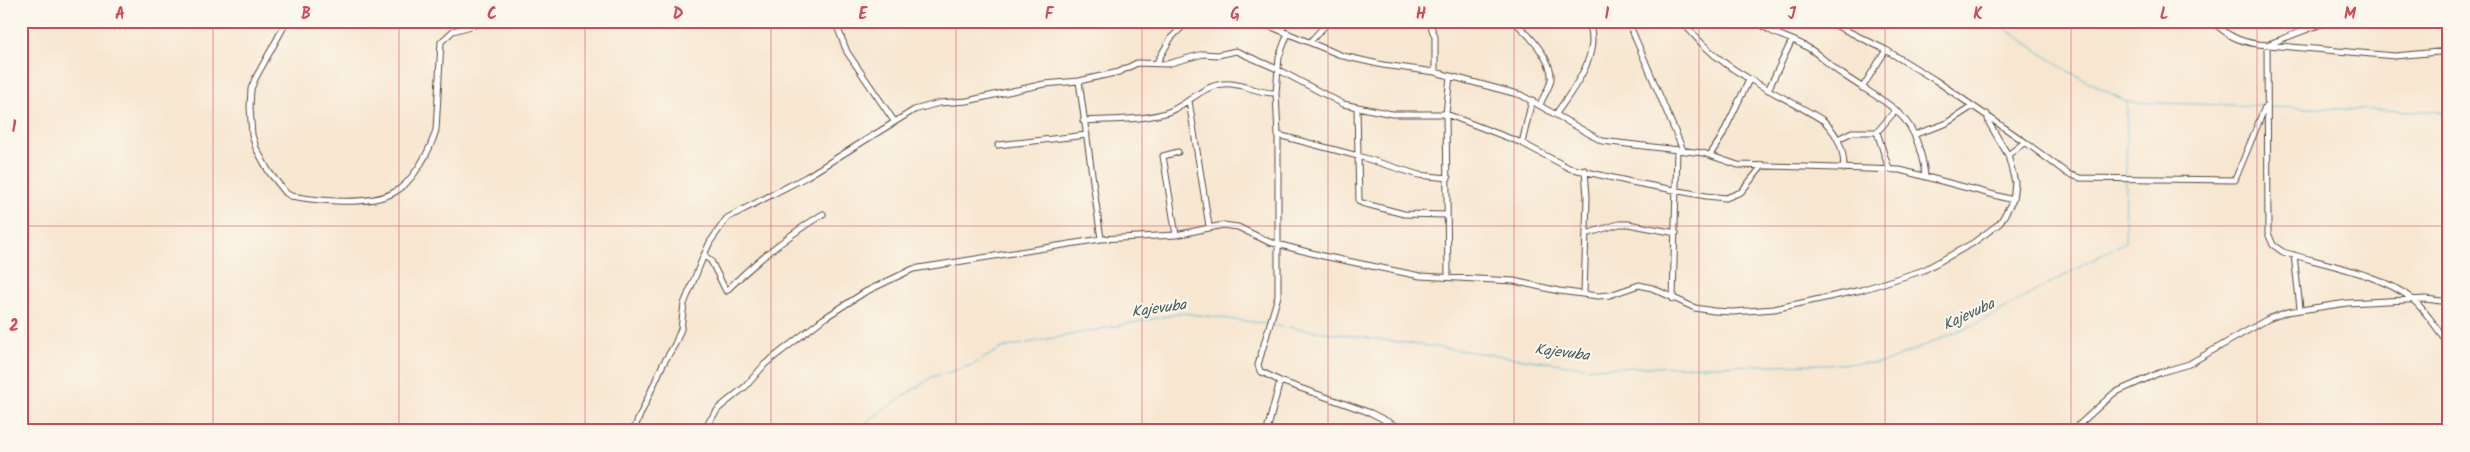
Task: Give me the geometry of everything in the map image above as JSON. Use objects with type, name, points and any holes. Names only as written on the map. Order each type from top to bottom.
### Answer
[{"type":"street","points":[[287,21],[251,89],[252,135],[256,148],[269,172],[290,196],[353,201],[394,193],[408,181],[433,140],[436,130],[441,42],[453,31],[489,21]]},
{"type":"street","points":[[835,21],[847,52],[894,121]]},
{"type":"street","points":[[1158,62],[1171,38],[1188,21]]},
{"type":"street","points":[[1257,21],[1328,50],[1365,62],[1435,72],[1504,90],[1532,100],[1602,140],[1680,149],[1710,155],[1730,163],[1763,166],[1889,169],[1925,175],[2013,200]]},
{"type":"street","points":[[1284,21],[1285,32],[1278,57],[1279,70],[1276,93],[1278,135],[1278,296],[1258,369],[1280,381],[1371,413],[1406,431]]},
{"type":"street","points":[[1310,42],[1329,21]]},
{"type":"street","points":[[1429,21],[1436,37],[1435,72]]},
{"type":"street","points":[[1513,21],[1542,52],[1552,76],[1540,105]]},
{"type":"street","points":[[1556,114],[1589,58],[1593,39],[1588,21]]},
{"type":"street","points":[[1628,21],[1680,149],[1676,191],[1673,299]]},
{"type":"street","points":[[1683,21],[1710,52],[1749,80],[1802,107],[1824,121],[1838,139],[1844,156],[1844,169]]},
{"type":"street","points":[[1689,30],[1694,21]]},
{"type":"street","points":[[1758,21],[1772,32],[1805,45],[1862,88],[1896,110],[1916,134],[1925,175]]},
{"type":"street","points":[[1827,21],[1886,50],[1987,114],[2068,174],[2080,178],[2236,180],[2266,104]]},
{"type":"street","points":[[2212,21],[2228,35],[2239,41],[2394,56],[2447,51],[2447,21]]},
{"type":"street","points":[[2267,45],[2330,21]]},
{"type":"street","points":[[1768,90],[1792,40]]},
{"type":"street","points":[[2267,45],[2268,233],[2276,248],[2294,256],[2354,272],[2413,300],[2449,344]]},
{"type":"street","points":[[1862,88],[1886,50]]},
{"type":"street","points":[[632,431],[663,364],[675,344],[681,329],[684,304],[704,255],[710,242],[727,218],[806,177],[914,110],[939,103],[967,101],[1044,84],[1078,81],[1119,72],[1137,63],[1178,63],[1204,54],[1218,55],[1236,51],[1279,70],[1337,102],[1357,108],[1392,114],[1446,114],[1522,143],[1569,168],[1676,191],[1720,198],[1731,197],[1741,192],[1763,166]]},
{"type":"street","points":[[1448,277],[1446,114],[1450,76]]},
{"type":"street","points":[[1710,155],[1721,138],[1749,80]]},
{"type":"street","points":[[1078,81],[1101,240]]},
{"type":"street","points":[[1083,121],[1156,115],[1176,109],[1207,88],[1223,84],[1276,93]]},
{"type":"street","points":[[1189,100],[1198,141],[1209,226]]},
{"type":"street","points":[[1522,143],[1532,100]]},
{"type":"street","points":[[1916,134],[1945,124],[1973,106]]},
{"type":"street","points":[[1357,108],[1360,202],[1404,214],[1446,215]]},
{"type":"street","points":[[1838,139],[1852,132],[1876,132],[1896,110]]},
{"type":"street","points":[[702,431],[719,408],[746,386],[765,364],[823,319],[865,292],[906,272],[936,265],[1101,240],[1176,235],[1209,226],[1230,225],[1261,239],[1278,244],[1402,273],[1514,281],[1584,294],[1610,295],[1639,285],[1652,288],[1696,308],[1732,312],[1774,309],[1861,290],[1924,270],[1966,247],[2000,223],[2013,200],[2015,182],[2008,155],[1988,123],[1987,114]]},
{"type":"street","points":[[1876,132],[1889,169]]},
{"type":"street","points":[[1278,135],[1358,156],[1419,175],[1448,178]]},
{"type":"street","points":[[998,145],[1087,136]]},
{"type":"street","points":[[2008,155],[2025,142]]},
{"type":"street","points":[[1176,235],[1163,156],[1178,152]]},
{"type":"street","points":[[1584,294],[1586,234],[1585,170]]},
{"type":"street","points":[[704,255],[711,261],[726,291],[751,266],[785,238],[823,214]]},
{"type":"street","points":[[1586,234],[1619,224],[1628,224],[1676,234]]},
{"type":"street","points":[[2294,256],[2300,308]]},
{"type":"street","points":[[2072,431],[2114,393],[2159,373],[2189,364],[2268,319],[2300,308],[2340,303],[2413,300],[2449,302]]},
{"type":"street","points":[[1267,431],[1280,381]]},
{"type":"waterway","points":[[1994,21],[2066,70],[2127,102],[2262,106]]},
{"type":"waterway","name":"Kajevuba","points":[[2126,176],[2127,102]]},
{"type":"waterway","points":[[2269,107],[2449,112]]},
{"type":"waterway","name":"Kajevuba","points":[[1272,325],[1590,368],[1883,363],[1978,323],[2125,242],[2126,180]]},
{"type":"waterway","name":"Kajevuba","points":[[860,431],[870,419],[932,377],[972,365],[1002,348],[1183,313],[1268,324]]}]
